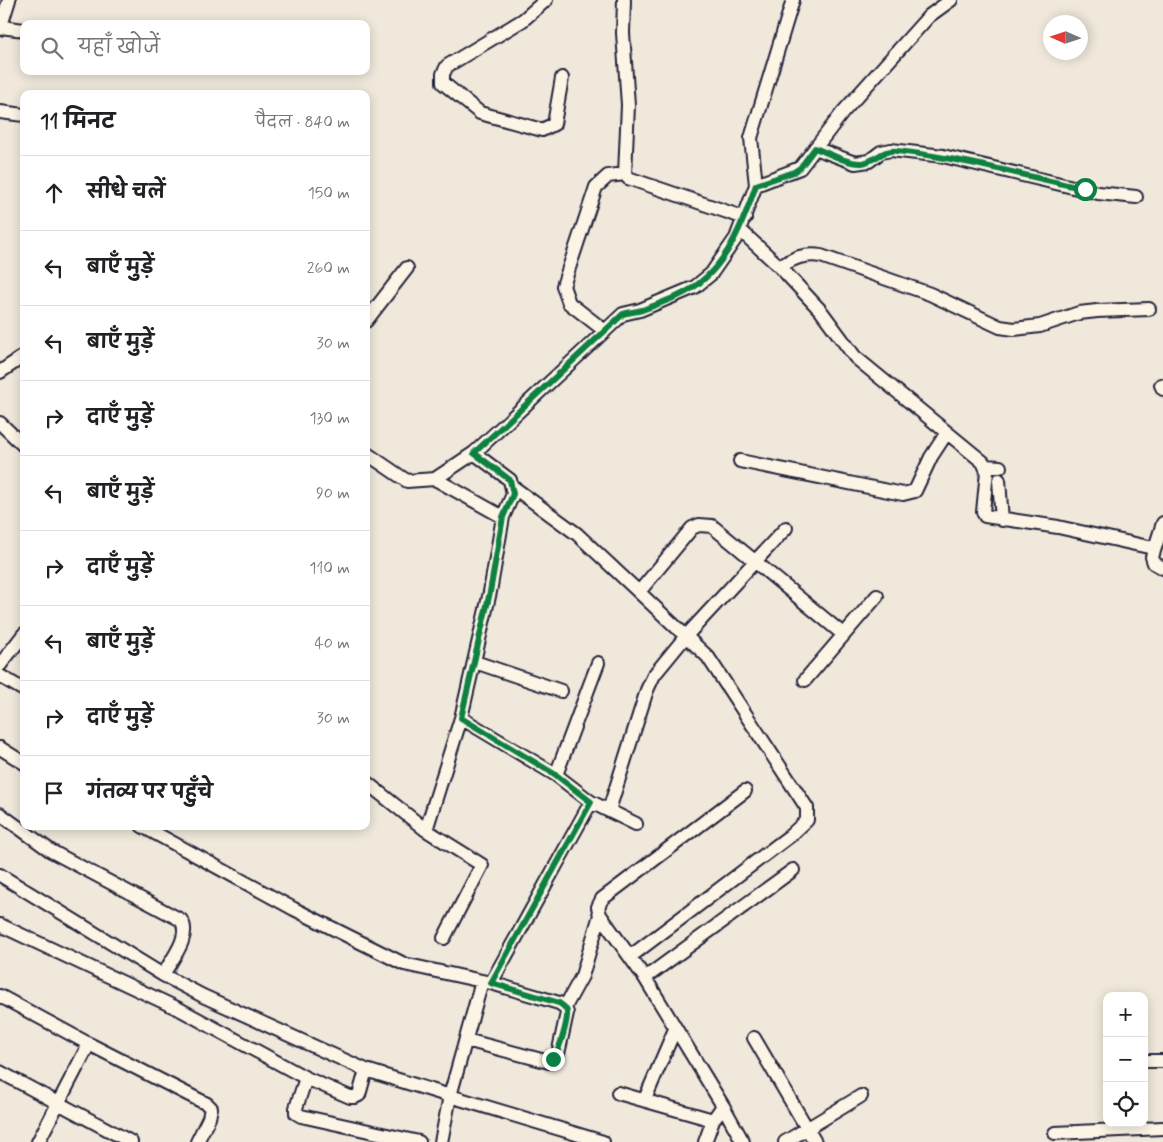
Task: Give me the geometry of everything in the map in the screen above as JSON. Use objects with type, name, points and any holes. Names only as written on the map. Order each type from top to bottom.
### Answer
[{"type":"street","points":[[9,0],[1,28],[20,30]]},
{"type":"street","points":[[546,0],[523,20],[447,66],[442,82],[480,113],[542,130],[554,124],[562,78]]},
{"type":"street","points":[[624,0],[623,33],[628,105],[625,174],[628,178],[742,224],[821,311],[855,357],[985,466],[1000,467]]},
{"type":"street","points":[[756,185],[794,172],[800,168],[843,112],[929,16],[951,0]]},
{"type":"street","points":[[370,456],[407,482],[435,479],[474,453],[623,314],[640,310],[696,287],[711,274],[742,224],[756,185],[751,138],[790,1]]},
{"type":"street","points":[[0,112],[20,114]]},
{"type":"street","points":[[815,148],[856,163],[869,161],[882,152],[891,150],[943,156],[1098,192],[1136,197]]},
{"type":"street","points":[[605,331],[569,302],[564,286],[596,187],[608,176],[625,174]]},
{"type":"street","points":[[780,267],[802,256],[811,254],[821,256],[930,294],[988,323],[1014,329],[1040,326],[1080,313],[1149,309]]},
{"type":"street","points":[[370,316],[407,268]]},
{"type":"street","points":[[0,372],[20,359]]},
{"type":"street","points":[[0,423],[20,442]]},
{"type":"street","points":[[740,461],[903,494],[911,493],[918,486],[931,457],[946,434]]},
{"type":"street","points":[[426,830],[461,718],[475,662],[503,517],[513,494],[510,480],[474,453]]},
{"type":"street","points":[[985,466],[983,512],[990,518],[1058,527],[1153,548]]},
{"type":"street","points":[[435,479],[503,517]]},
{"type":"street","points":[[999,480],[1002,520]]},
{"type":"street","points":[[513,487],[577,534],[686,636],[721,674],[807,808],[807,820],[791,836],[631,956]]},
{"type":"street","points":[[1163,523],[1153,548],[1152,557],[1154,563],[1163,568]]},
{"type":"street","points":[[639,592],[692,528],[699,525],[712,526],[844,635]]},
{"type":"street","points":[[610,810],[647,690],[654,675],[686,636],[757,562],[786,528]]},
{"type":"street","points":[[805,680],[877,596]]},
{"type":"street","points":[[0,665],[20,639]]},
{"type":"street","points":[[475,662],[561,691]]},
{"type":"street","points":[[556,775],[598,663]]},
{"type":"street","points":[[0,676],[20,688]]},
{"type":"street","points":[[461,718],[556,775],[591,802],[636,824]]},
{"type":"street","points":[[0,748],[20,760]]},
{"type":"street","points":[[370,785],[426,830],[482,865],[444,938]]},
{"type":"street","points":[[743,1142],[645,978],[600,915],[598,907],[602,899],[745,791]]},
{"type":"street","points":[[441,1142],[450,1096],[466,1040],[487,982],[591,802]]},
{"type":"street","points":[[0,814],[20,829]]},
{"type":"street","points":[[22,830],[51,851],[181,920],[185,926],[185,935],[163,975]]},
{"type":"street","points":[[149,830],[294,909],[404,964],[487,982],[559,1003],[565,1007],[567,1013],[558,1054],[549,1062],[466,1040]]},
{"type":"street","points":[[645,978],[793,870]]},
{"type":"street","points":[[0,875],[163,975],[203,996],[366,1070],[603,1142]]},
{"type":"street","points":[[565,1007],[582,976],[600,915]]},
{"type":"street","points":[[0,925],[181,1010],[306,1078],[356,1097],[359,1095],[366,1070]]},
{"type":"street","points":[[0,996],[89,1044],[208,1104],[211,1108],[209,1118],[197,1142]]},
{"type":"street","points":[[645,1099],[675,1029]]},
{"type":"street","points":[[754,1038],[815,1142]]},
{"type":"street","points":[[38,1142],[89,1044]]},
{"type":"street","points":[[1148,1061],[1163,1061]]},
{"type":"street","points":[[0,1072],[131,1142]]},
{"type":"street","points":[[306,1078],[296,1108],[296,1113],[301,1116],[419,1142]]},
{"type":"street","points":[[618,1093],[645,1099],[713,1120]]},
{"type":"street","points":[[785,1142],[861,1096]]},
{"type":"street","points":[[706,1142],[713,1120],[723,1106]]},
{"type":"street","points":[[1054,1133],[1163,1128]]},
{"type":"route","points":[[553,1059],[558,1054],[567,1013],[565,1007],[559,1003],[491,983],[591,802],[556,775],[461,718],[490,592],[503,517],[513,494],[510,480],[474,453],[623,314],[678,296],[696,287],[711,274],[736,238],[756,185],[794,172],[800,168],[815,148],[856,163],[869,161],[882,152],[891,150],[943,156],[1085,189]]}]
